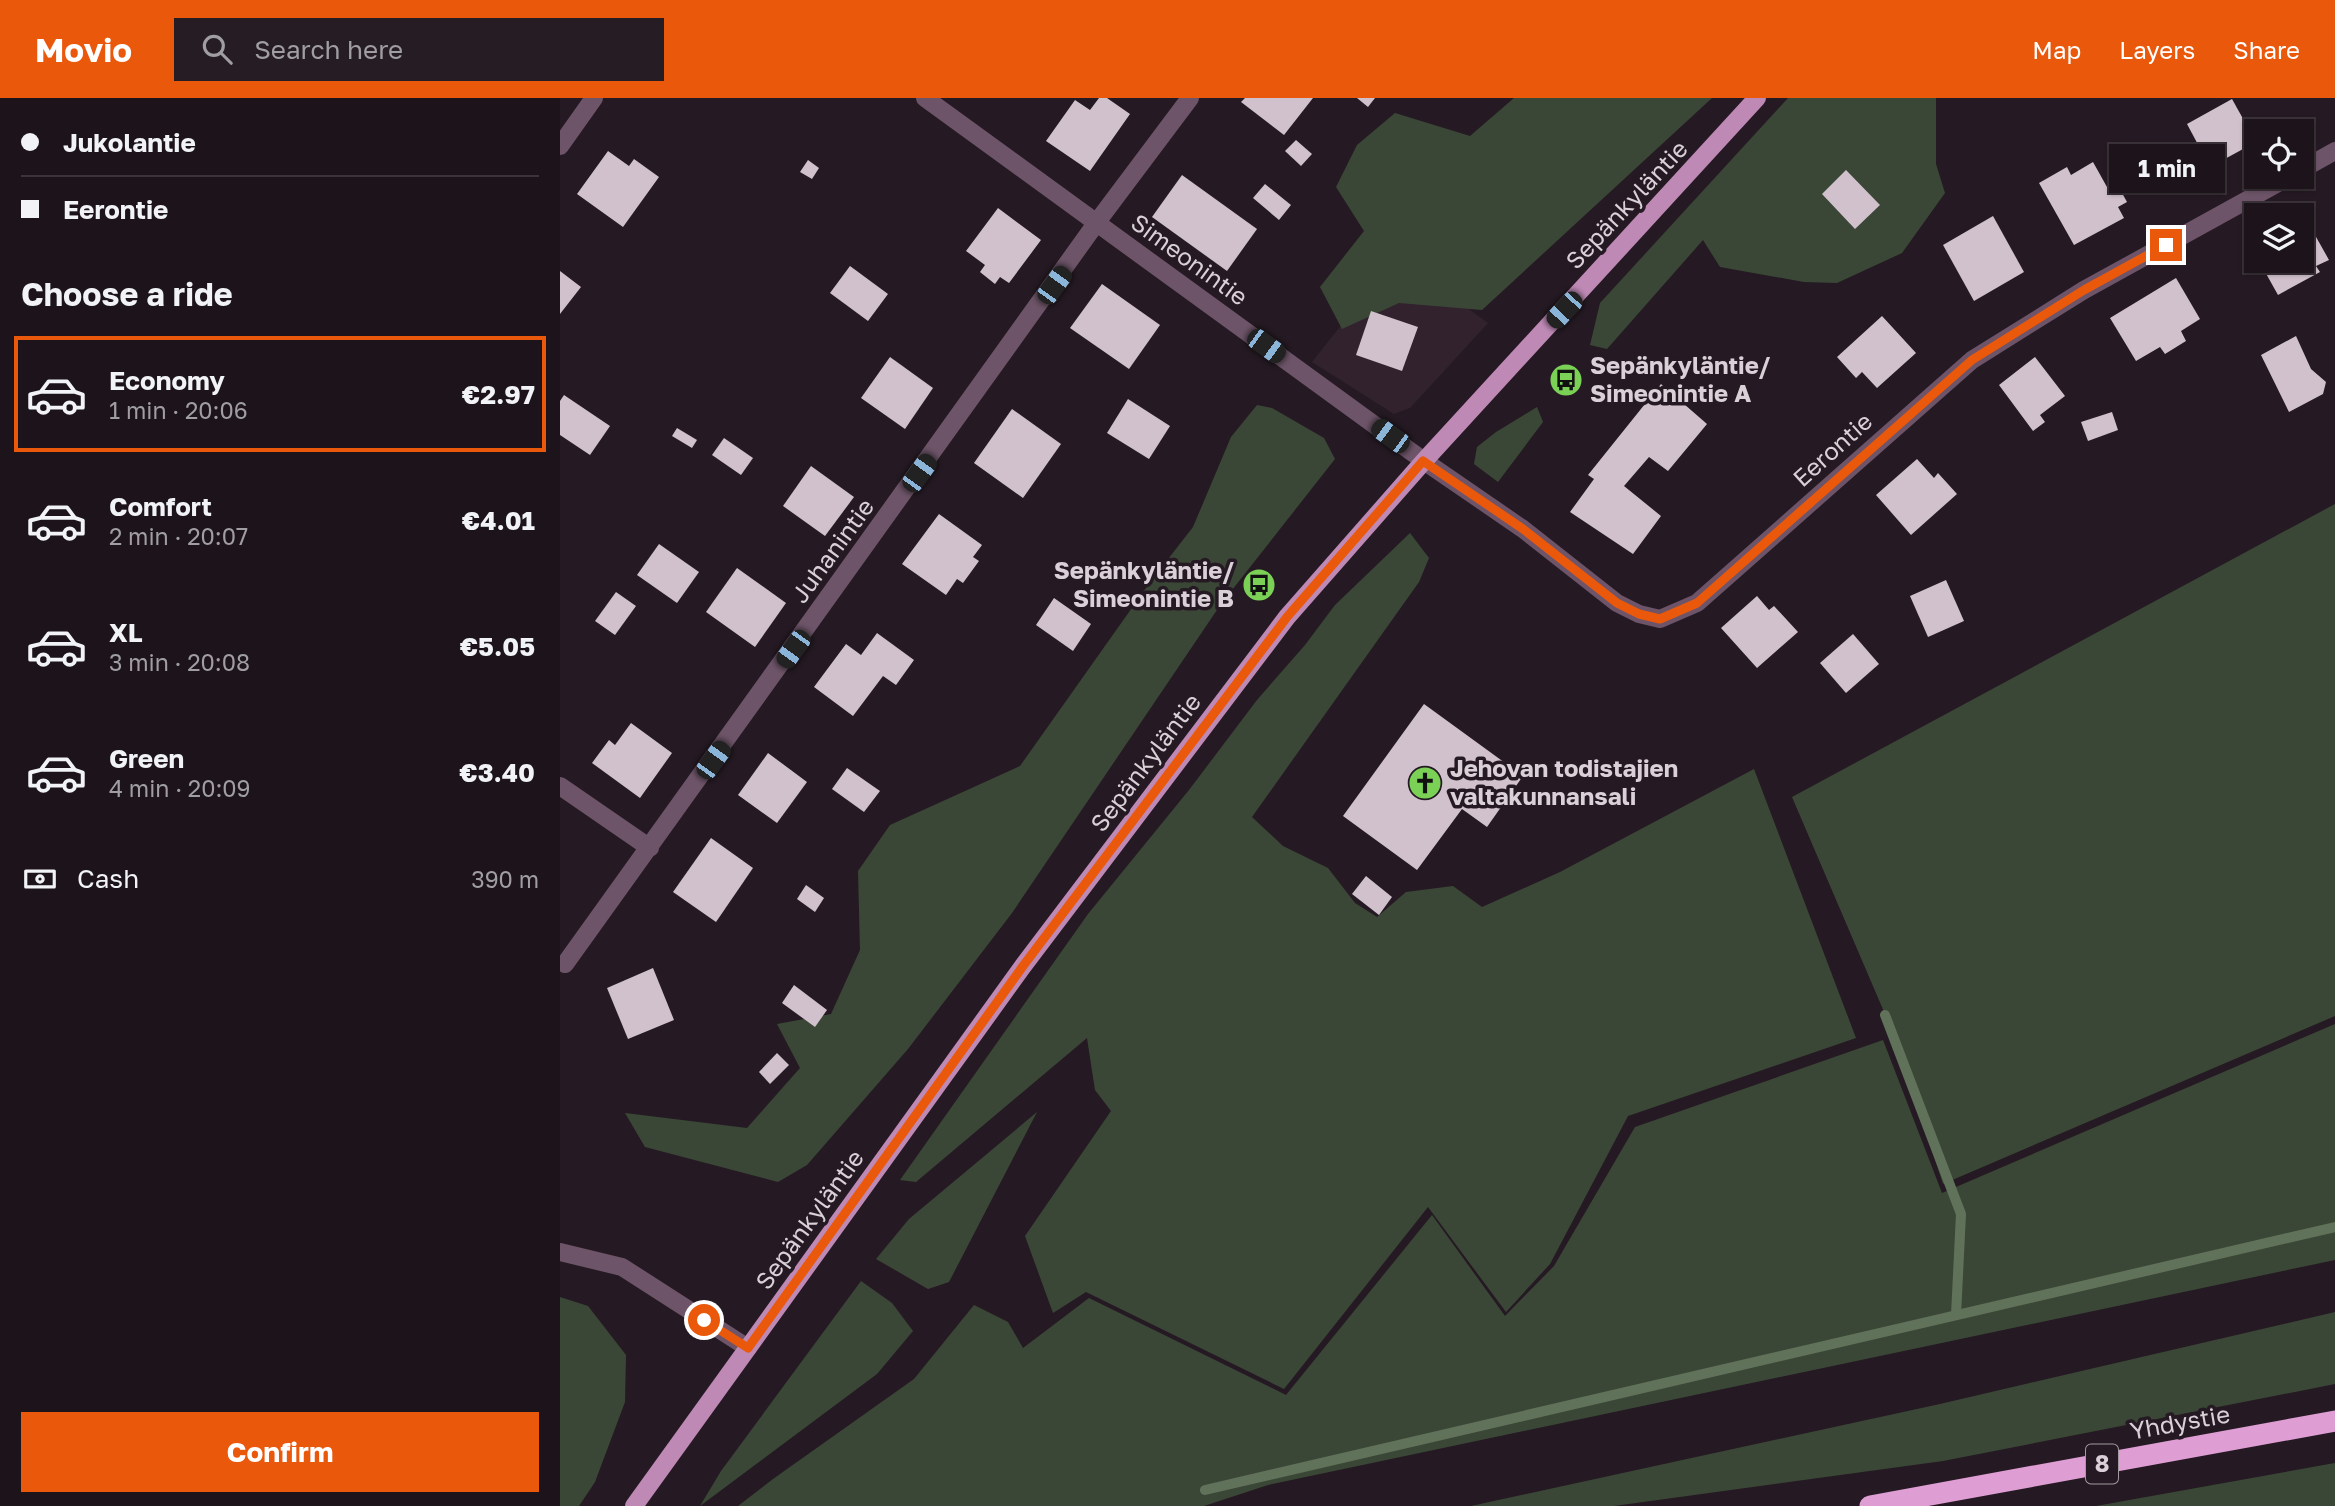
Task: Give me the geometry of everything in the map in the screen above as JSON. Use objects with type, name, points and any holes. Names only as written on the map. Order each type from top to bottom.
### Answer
[{"type":"highway","name":"Yhdystie","points":[[1870,1506],[2335,1421]]},
{"type":"main road","name":"Sepänkyläntie","points":[[634,1506],[1023,966],[1287,617],[1423,461],[1757,98]]},
{"type":"street","points":[[560,146],[594,98]]},
{"type":"street","name":"Simeonintie","points":[[925,98],[1423,461]]},
{"type":"street","name":"Juhanintie","points":[[565,964],[1097,222],[1190,98]]},
{"type":"street","points":[[2314,163],[2335,151]]},
{"type":"street","name":"Eerontie","points":[[1423,461],[1523,529],[1617,603],[1639,614],[1660,619],[1697,603],[1972,360],[2084,290],[2267,189]]},
{"type":"street","points":[[560,786],[650,848]]},
{"type":"street","points":[[560,1252],[622,1267],[748,1348]]},
{"type":"shaded area","points":[[1396,256],[1488,323],[1410,408],[1394,414],[1312,362]]},
{"type":"green space","points":[[1514,98],[1712,98],[1482,310],[1399,303],[1342,329],[1320,287],[1364,231],[1336,187],[1357,145],[1395,113],[1470,136]]},
{"type":"green space","points":[[1788,98],[1936,98],[1936,164],[1945,193],[1902,253],[1837,283],[1804,282],[1720,267],[1703,240],[1607,349],[1590,345],[1600,303]]},
{"type":"green space","points":[[1257,405],[1272,408],[1324,438],[1335,459],[1221,604],[1012,913],[908,1049],[807,1165],[778,1182],[645,1147],[625,1113],[747,1128],[800,1068],[777,1024],[831,1014],[860,950],[858,871],[890,825],[1020,766],[1151,581],[1193,527],[1231,437]]},
{"type":"green space","points":[[1537,407],[1543,422],[1498,482],[1474,464],[1477,447]]},
{"type":"green space","points":[[2335,504],[2335,1016],[1943,1184],[1894,1035],[1792,797]]},
{"type":"green space","points":[[1410,533],[1429,558],[1419,582],[1252,817],[1283,846],[1328,868],[1355,903],[1377,917],[1406,892],[1453,886],[1482,907],[1560,872],[1754,769],[1856,1038],[1628,1116],[1550,1264],[1506,1312],[1428,1207],[1284,1389],[1086,1292],[1053,1313],[1025,1236],[1111,1111],[1095,1090],[1087,1038],[916,1182],[900,1180],[1088,914],[1335,605]]},
{"type":"green space","points":[[2335,1024],[2335,1260],[1268,1485],[1204,1506],[738,1506],[914,1379],[974,1305],[1008,1322],[1023,1348],[1089,1298],[1286,1395],[1432,1215],[1505,1316],[1554,1266],[1635,1127],[1883,1040],[1942,1193]]},
{"type":"green space","points":[[1037,1112],[949,1282],[928,1289],[876,1259],[909,1219]]},
{"type":"green space","points":[[861,1281],[892,1303],[913,1331],[877,1374],[700,1506],[721,1471]]},
{"type":"green space","points":[[560,1297],[588,1306],[626,1355],[625,1402],[595,1482],[579,1506],[560,1506]]},
{"type":"green space","points":[[2335,1312],[2335,1384],[1943,1461],[1614,1506],[1471,1506],[1940,1404]]},
{"type":"green space","points":[[2335,1463],[2335,1506],[2096,1506]]},
{"type":"building","points":[[1099,98],[1107,98],[1130,114],[1090,171],[1046,141],[1075,100],[1090,110]]},
{"type":"building","points":[[1245,98],[1313,98],[1284,135],[1241,102]]},
{"type":"building","points":[[1357,98],[1375,98],[1368,107]]},
{"type":"building","points":[[2232,99],[2244,120],[2244,149],[2210,167],[2187,124]]},
{"type":"building","points":[[1296,140],[1312,154],[1301,166],[1285,151]]},
{"type":"building","points":[[608,151],[629,166],[634,159],[659,177],[623,227],[577,194]]},
{"type":"building","points":[[808,160],[819,168],[812,179],[800,172]]},
{"type":"building","points":[[2093,162],[2107,187],[2116,182],[2127,202],[2118,207],[2124,218],[2074,245],[2039,183],[2067,167],[2071,175]]},
{"type":"building","points":[[1846,170],[1880,205],[1855,229],[1822,194]]},
{"type":"building","points":[[1182,175],[1257,229],[1227,271],[1152,217]]},
{"type":"building","points":[[1265,184],[1291,205],[1279,220],[1253,198]]},
{"type":"building","points":[[998,208],[1041,240],[1009,283],[1000,277],[995,284],[980,272],[985,265],[966,251]]},
{"type":"building","points":[[1993,216],[2024,272],[1974,301],[1943,245]]},
{"type":"building","points":[[2314,233],[2329,260],[2316,266],[2320,272],[2278,295],[2266,273],[2314,273]]},
{"type":"building","points":[[850,266],[888,294],[868,321],[830,293]]},
{"type":"building","points":[[560,271],[581,287],[560,314]]},
{"type":"building","points":[[2176,278],[2200,319],[2181,331],[2186,341],[2165,354],[2160,347],[2136,361],[2110,318]]},
{"type":"building","points":[[1102,284],[1160,325],[1129,369],[1070,328]]},
{"type":"building","points":[[1371,311],[1418,327],[1402,371],[1356,355]]},
{"type":"building","points":[[1882,316],[1916,353],[1877,388],[1862,372],[1856,378],[1837,357]]},
{"type":"building","points":[[2296,336],[2311,369],[2326,382],[2323,394],[2289,412],[2261,355]]},
{"type":"building","points":[[890,357],[933,388],[905,429],[861,398]]},
{"type":"building","points":[[2035,357],[2065,396],[2040,415],[2045,422],[2033,431],[1999,385]]},
{"type":"building","points":[[1661,384],[1707,424],[1668,471],[1649,457],[1624,486],[1661,516],[1633,554],[1570,512],[1594,479],[1588,475]]},
{"type":"building","points":[[564,395],[610,426],[590,455],[560,435],[560,401]]},
{"type":"building","points":[[1128,399],[1170,426],[1149,459],[1107,433]]},
{"type":"building","points":[[1012,409],[1061,444],[1023,498],[974,463]]},
{"type":"building","points":[[2112,412],[2118,430],[2088,441],[2081,422]]},
{"type":"building","points":[[677,428],[697,440],[692,448],[672,436]]},
{"type":"building","points":[[724,438],[753,458],[741,475],[712,455]]},
{"type":"building","points":[[1917,459],[1934,478],[1938,473],[1957,494],[1911,535],[1876,495]]},
{"type":"building","points":[[811,466],[854,497],[825,536],[783,506]]},
{"type":"building","points":[[939,514],[982,545],[973,557],[979,561],[963,583],[957,579],[946,595],[902,564]]},
{"type":"building","points":[[659,544],[699,572],[677,603],[637,575]]},
{"type":"building","points":[[737,568],[786,603],[755,647],[706,612]]},
{"type":"building","points":[[1946,580],[1964,621],[1928,637],[1910,596]]},
{"type":"building","points":[[616,592],[636,606],[615,635],[595,621]]},
{"type":"building","points":[[1757,596],[1769,610],[1774,606],[1798,632],[1757,668],[1721,628]]},
{"type":"building","points":[[1054,598],[1091,624],[1073,651],[1036,625]]},
{"type":"building","points":[[877,633],[914,660],[896,685],[883,676],[853,716],[814,687],[846,644],[861,655]]},
{"type":"building","points":[[1853,634],[1879,664],[1846,693],[1820,663]]},
{"type":"building","points":[[1424,704],[1523,776],[1487,827],[1462,809],[1417,870],[1343,816]]},
{"type":"building","points":[[631,723],[672,753],[640,798],[592,763],[609,740],[615,745]]},
{"type":"building","points":[[768,753],[807,782],[777,823],[738,795]]},
{"type":"building","points":[[847,768],[880,791],[864,812],[832,789]]},
{"type":"building","points":[[711,838],[753,868],[716,922],[673,892]]},
{"type":"building","points":[[1366,876],[1392,897],[1379,915],[1352,894]]},
{"type":"building","points":[[806,885],[824,898],[815,912],[797,899]]},
{"type":"building","points":[[653,968],[674,1020],[628,1039],[607,988]]},
{"type":"building","points":[[794,985],[827,1010],[815,1027],[782,1003]]},
{"type":"building","points":[[777,1053],[789,1065],[770,1084],[759,1072]]},
{"type":"waterway","points":[[1885,1015],[1961,1214],[1956,1315]]},
{"type":"waterway","points":[[1205,1490],[2335,1227]]},
{"type":"place","name":"Sepänkyläntie/ Simeonintie A","points":[[1566,380]]},
{"type":"place","name":"Sepänkyläntie/ Simeonintie B","points":[[1259,585]]},
{"type":"place","name":"Jehovan todistajien valtakunnansali","points":[[1425,783]]},
{"type":"route","points":[[704,1320],[748,1348],[1023,966],[1287,617],[1423,461],[1523,529],[1617,603],[1639,614],[1660,619],[1697,603],[1972,360],[2084,290],[2166,245]]}]
